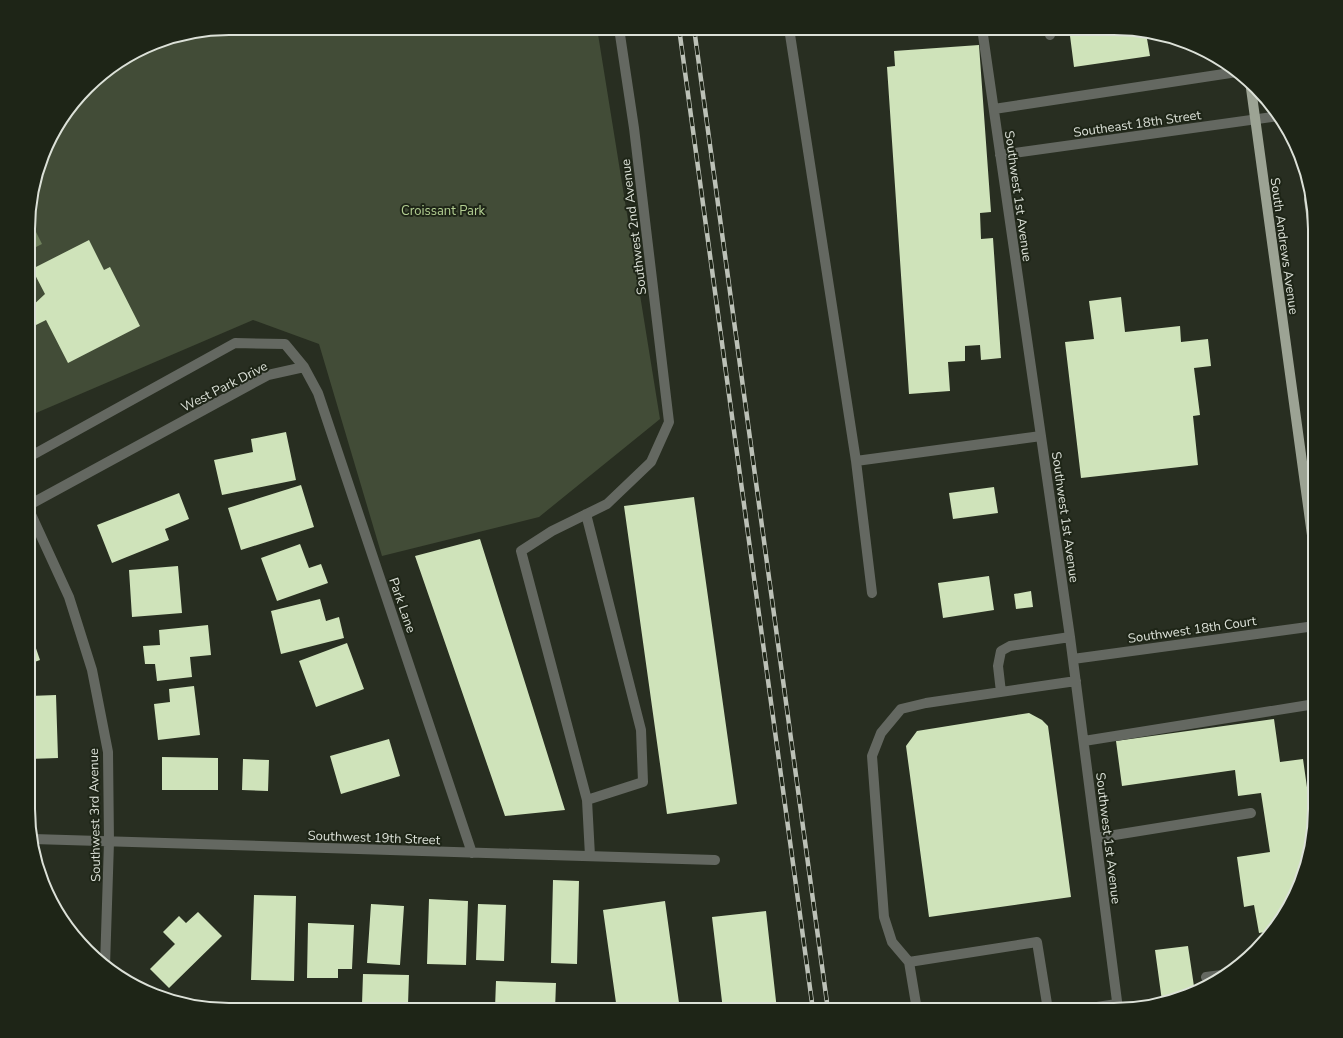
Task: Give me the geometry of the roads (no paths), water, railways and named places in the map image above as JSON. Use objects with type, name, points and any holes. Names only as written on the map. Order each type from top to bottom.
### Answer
[{"type":"main road","name":"South Andrews Avenue","points":[[1252,93],[1308,506]]},
{"type":"street","name":"Southwest 2nd Avenue","points":[[586,514],[607,504],[651,462],[669,422],[634,128],[621,35]]},
{"type":"street","points":[[790,35],[856,461],[872,593]]},
{"type":"street","name":"Southwest 1st Avenue","points":[[983,35],[1073,658],[1117,1003]]},
{"type":"street","points":[[994,109],[1229,73]]},
{"type":"street","name":"Southeast 18th Street","points":[[1000,155],[1272,117]]},
{"type":"street","name":"West Park Drive","points":[[35,454],[235,343],[285,344],[304,367],[268,375],[35,503]]},
{"type":"street","name":"Park Lane","points":[[304,367],[318,393],[472,853]]},
{"type":"street","points":[[856,461],[1041,436]]},
{"type":"street","points":[[587,800],[643,782],[641,730],[586,514],[552,531],[521,551],[587,800],[590,856]]},
{"type":"street","name":"Southwest 3rd Avenue","points":[[35,523],[69,597],[92,670],[108,752],[109,842],[105,958]]},
{"type":"street","name":"Southwest 18th Court","points":[[1073,658],[1308,627]]},
{"type":"street","points":[[1001,692],[998,666],[1001,651],[1010,646],[1070,637]]},
{"type":"street","points":[[916,1003],[910,962],[892,942],[884,917],[872,756],[881,733],[901,709],[926,702],[1076,682]]},
{"type":"street","points":[[1084,740],[1308,705]]},
{"type":"street","points":[[1096,838],[1251,813]]},
{"type":"street","name":"Southwest 19th Street","points":[[38,839],[715,860]]},
{"type":"street","points":[[910,962],[1037,942],[1047,1003]]},
{"type":"street","points":[[1206,978],[1211,977]]},
{"type":"railway","points":[[680,35],[812,1003]]},
{"type":"railway","points":[[695,35],[827,1003]]},
{"type":"park label","name":"Croissant Park","points":[[443,210]]}]
